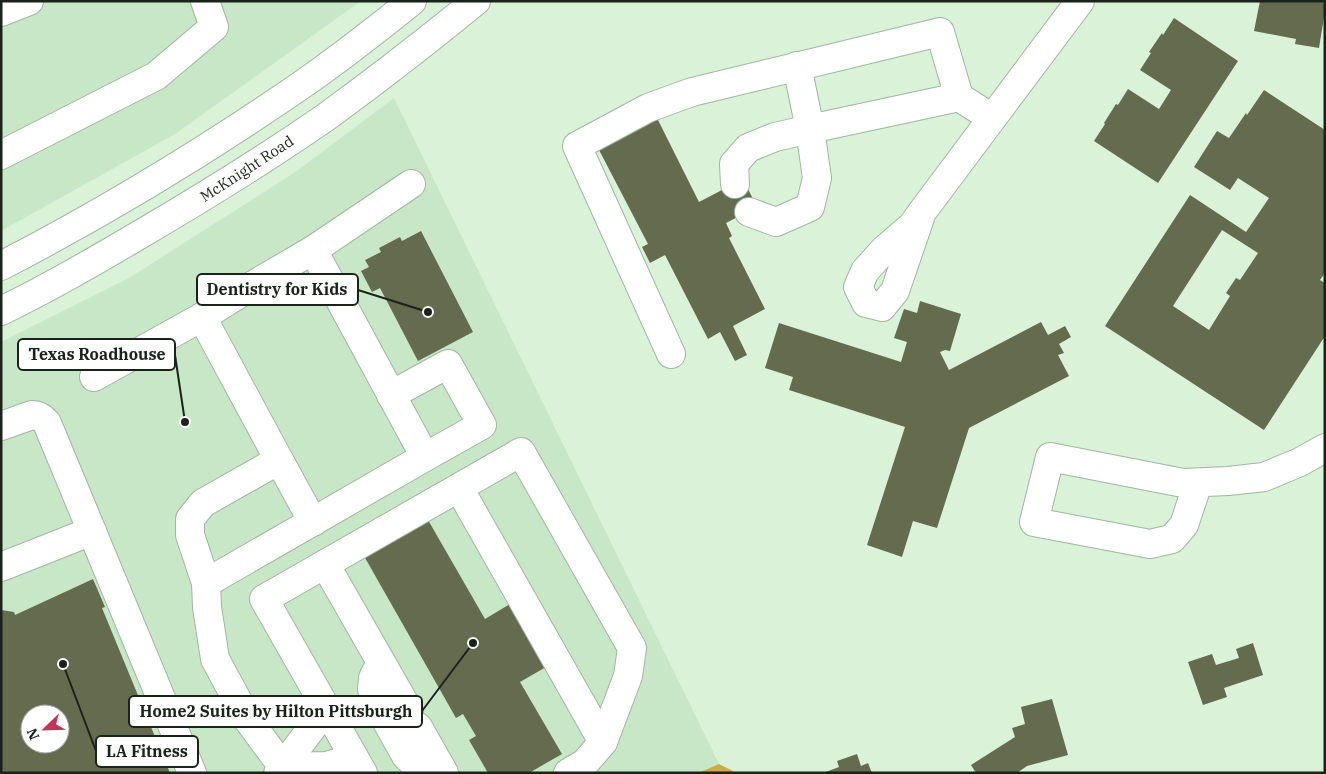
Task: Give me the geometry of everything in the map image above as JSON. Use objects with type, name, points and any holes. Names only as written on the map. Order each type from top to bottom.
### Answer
[{"type":"main road","points":[[1,12],[29,1]]},
{"type":"main road","points":[[1,155],[156,76],[214,27],[205,1]]},
{"type":"main road","points":[[1,266],[57,237],[219,140],[302,85],[412,1]]},
{"type":"main road","name":"McKnight Road","points":[[1,311],[85,267],[207,195],[266,157],[383,75],[476,1]]},
{"type":"main road","points":[[922,212],[1080,1]]},
{"type":"main road","points":[[670,354],[577,146],[648,108],[692,92],[940,32],[959,97],[992,118]]},
{"type":"main road","points":[[749,212],[776,222],[810,208],[817,178],[810,129],[797,66]]},
{"type":"main road","points":[[735,184],[734,164],[748,148],[775,137],[959,97]]},
{"type":"main road","points":[[94,377],[202,317],[313,250],[411,184]]},
{"type":"main road","points":[[313,250],[425,457]]},
{"type":"main road","points":[[202,317],[313,522]]},
{"type":"main road","points":[[206,583],[482,425],[448,364],[391,395]]},
{"type":"main road","points":[[1,426],[32,415],[38,415],[47,423],[192,773]]},
{"type":"main road","points":[[1198,482],[1184,525],[1172,538],[1150,544],[1034,522],[1050,457],[1183,483],[1264,477],[1300,462],[1325,448]]},
{"type":"main road","points":[[281,770],[359,765],[264,599],[521,452],[632,648],[628,676],[603,742],[585,763],[568,773]]},
{"type":"main road","points":[[279,460],[203,503],[190,519],[190,535],[206,583],[207,607],[215,659],[248,720],[281,770]]},
{"type":"main road","points":[[459,488],[603,742]]},
{"type":"main road","points":[[1,568],[92,531]]},
{"type":"main road","points":[[325,564],[443,770]]},
{"type":"main road","points":[[381,662],[372,678],[375,701],[406,756],[418,766],[443,770]]},
{"type":"main road","points":[[281,770],[326,709]]},
{"type":"shaded area","points":[[1,1],[361,1],[175,134],[1,231]]},
{"type":"shaded area","points":[[394,98],[719,764],[698,773],[1,773],[1,342],[129,278],[294,173]]},
{"type":"shaded area","points":[[719,764],[737,773],[698,773]]},
{"type":"building","points":[[1260,1],[1325,1],[1319,48],[1295,44],[1296,39],[1254,31]]},
{"type":"building","points":[[1174,18],[1238,61],[1158,183],[1094,141],[1116,104],[1118,105],[1128,89],[1159,109],[1171,90],[1140,70],[1151,53],[1149,52]]},
{"type":"building","points":[[1264,90],[1325,130],[1325,273],[1320,280],[1325,283],[1325,336],[1264,430],[1105,326],[1190,195],[1246,232],[1269,198],[1238,178],[1230,190],[1194,167],[1217,131],[1229,138],[1246,113],[1247,115]],"holes":[[[1222,230],[1258,253],[1240,280],[1236,278],[1226,293],[1230,296],[1209,330],[1173,306]]]},
{"type":"building","points":[[657,118],[699,202],[743,179],[757,207],[726,223],[732,236],[729,238],[765,309],[733,326],[747,355],[735,361],[720,332],[708,339],[665,255],[650,263],[642,247],[648,244],[598,148]]},
{"type":"building","points":[[421,231],[473,332],[418,361],[380,288],[372,292],[361,271],[369,267],[365,260],[381,252],[379,248],[400,237],[402,241]]},
{"type":"building","points":[[920,301],[961,314],[950,351],[940,352],[949,370],[1041,322],[1048,335],[1065,326],[1071,337],[1059,344],[1064,353],[1058,355],[1069,376],[969,428],[937,528],[913,521],[902,557],[867,545],[905,427],[789,390],[793,377],[765,368],[779,323],[901,362],[907,342],[894,338],[904,309],[917,313]]},
{"type":"building","points":[[428,520],[485,619],[510,604],[546,667],[520,682],[562,754],[529,773],[488,773],[469,740],[476,736],[463,714],[456,718],[364,556]]},
{"type":"building","points":[[93,579],[105,607],[102,608],[170,773],[1,773],[1,610],[14,612],[15,615]]},
{"type":"building","points":[[1253,643],[1263,675],[1224,688],[1227,697],[1203,705],[1188,662],[1212,654],[1216,665],[1239,658],[1236,649]]},
{"type":"building","points":[[1052,699],[1068,755],[1027,766],[1017,773],[976,773],[971,765],[1015,737],[1012,728],[1025,724],[1021,707]]},
{"type":"building","points":[[857,754],[861,766],[868,763],[872,773],[823,773],[839,767],[837,761]]},
{"type":"place","name":"Dentistry for Kids","points":[[428,312]]},
{"type":"place","name":"Texas Roadhouse","points":[[185,422]]},
{"type":"place","name":"Home2 Suites by Hilton Pittsburgh","points":[[473,643]]},
{"type":"place","name":"LA Fitness","points":[[63,664]]}]
